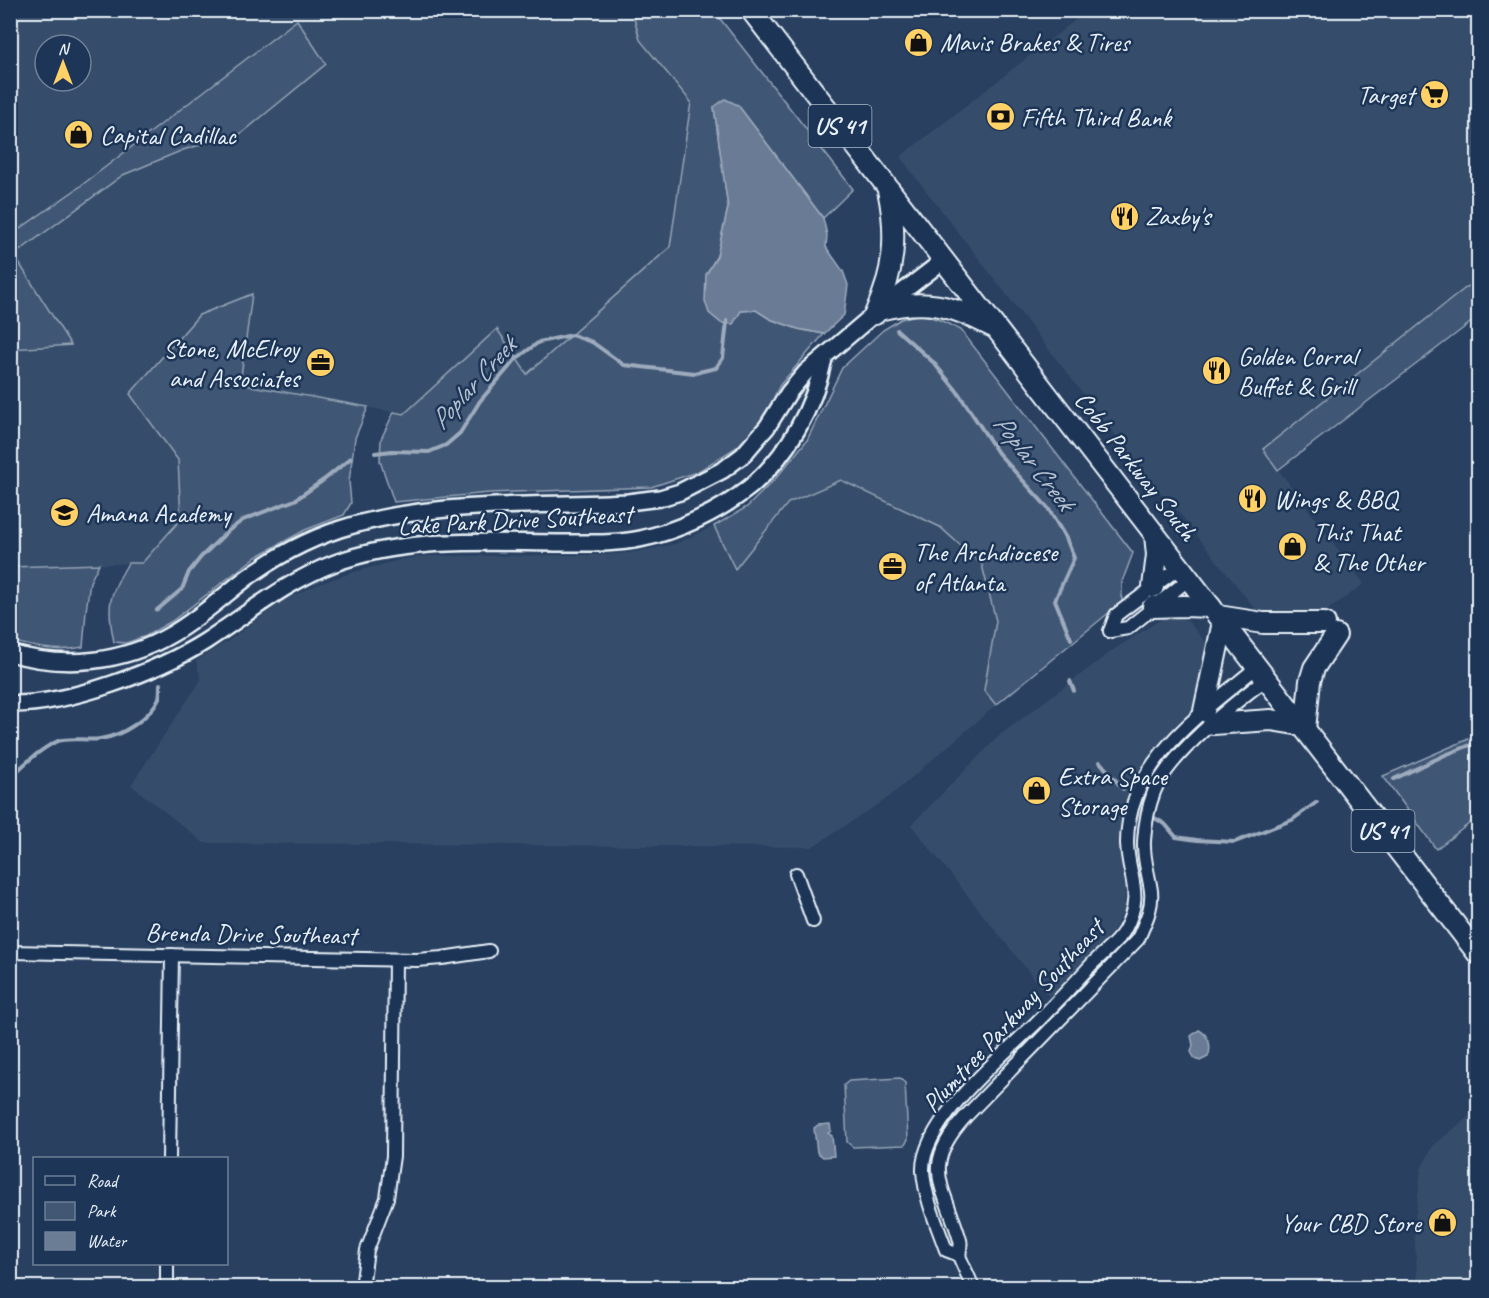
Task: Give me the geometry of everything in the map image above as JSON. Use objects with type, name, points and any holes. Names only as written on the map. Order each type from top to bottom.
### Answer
[{"type":"main road","name":"Cobb Parkway South","points":[[751,10],[1479,954]]},
{"type":"main road","points":[[877,312],[893,258],[893,230],[888,188]]},
{"type":"main road","points":[[877,312],[911,304],[936,304],[968,314],[996,329]]},
{"type":"main road","points":[[1154,587],[1157,555],[1155,535]]},
{"type":"main road","points":[[1153,607],[1184,606],[1217,615],[1331,629],[1310,681],[1303,727],[1271,720],[1208,718],[1217,615]]},
{"type":"street","name":"Lake Park Drive Southeast","points":[[10,653],[74,662],[102,660],[138,650],[173,634],[246,578],[296,548],[319,537],[370,521],[436,510],[628,502],[660,498],[680,492],[723,470],[743,455],[757,441],[789,392],[806,372],[877,312],[944,260]]},
{"type":"street","name":"Lake Park Drive Southeast","points":[[10,704],[39,702],[74,694],[109,684],[162,664],[206,641],[289,584],[358,555],[452,543],[638,540],[699,518],[739,495],[760,478],[784,451],[806,412],[819,381],[824,358]]},
{"type":"street","points":[[1185,573],[1153,607],[1128,628],[1110,631],[1116,615],[1154,587],[1185,573]]},
{"type":"street","name":"Plumtree Parkway Southeast","points":[[959,1255],[946,1250],[928,1196],[923,1171],[930,1141],[940,1122],[970,1087],[1044,1015],[1123,932],[1133,909],[1135,890],[1127,844],[1132,808],[1138,790],[1160,753],[1173,739],[1208,718],[1262,673]]},
{"type":"street","name":"Plumtree Parkway Southeast","points":[[973,1287],[959,1255],[961,1243],[939,1182],[938,1167],[942,1150],[952,1131],[1138,939],[1150,910],[1151,893],[1144,844],[1149,808],[1155,790],[1208,718]]},
{"type":"street","points":[[796,874],[813,921]]},
{"type":"street","name":"Brenda Drive Southeast","points":[[10,952],[395,960],[442,958],[489,951]]},
{"type":"street","points":[[169,1157],[172,955]]},
{"type":"street","points":[[362,1287],[367,1250],[387,1198],[393,1156],[395,960]]},
{"type":"street","points":[[167,1265],[167,1287]]},
{"type":"shaded area","points":[[10,11],[632,11],[640,40],[691,102],[670,247],[527,375],[497,330],[403,414],[239,384],[130,394],[178,460],[181,519],[142,563],[11,567],[11,349],[70,345],[14,255],[123,175],[183,150],[242,133],[325,64],[78,188],[11,235]]},
{"type":"shaded area","points":[[1087,11],[1478,11],[1478,278],[1263,449],[1364,584],[1322,614],[1259,614],[1180,514],[1156,488],[900,157]]},
{"type":"shaded area","points":[[841,480],[940,527],[982,565],[996,621],[985,690],[996,705],[888,798],[812,847],[204,843],[131,785],[201,680],[196,661],[283,601],[316,585],[403,559],[426,556],[605,555],[636,552],[675,544],[714,526],[735,569],[788,503]]},
{"type":"shaded area","name":"Extra Space Storage","points":[[1165,617],[1188,621],[1214,653],[1199,707],[1154,749],[1137,773],[1122,809],[1119,834],[1125,890],[1124,910],[1113,931],[1049,997],[911,825],[1000,735],[1116,648]]},
{"type":"shaded area","points":[[1478,1109],[1478,1287],[1418,1287],[1414,1230],[1421,1169],[1433,1146]]},
{"type":"green space","points":[[632,11],[714,11],[853,189],[823,218],[738,105],[714,107],[728,208],[717,256],[706,275],[741,311],[756,310],[770,319],[798,329],[824,334],[780,385],[762,421],[737,447],[697,472],[651,487],[489,493],[394,502],[380,461],[381,439],[394,412],[404,414],[497,329],[527,374],[670,247],[691,102],[640,40]]},
{"type":"green space","points":[[297,20],[326,64],[242,133],[183,150],[123,175],[14,255],[71,345],[11,349],[11,235],[78,188]]},
{"type":"green space","points":[[1478,278],[1478,317],[1278,470],[1263,449]]},
{"type":"green space","points":[[252,294],[240,384],[368,407],[355,438],[349,481],[351,503],[344,515],[305,530],[256,557],[172,621],[146,636],[126,643],[114,642],[110,609],[113,592],[122,574],[128,563],[142,563],[181,519],[178,460],[130,394],[199,315]]},
{"type":"green space","points":[[920,314],[961,330],[1133,553],[1122,582],[1122,602],[996,705],[984,690],[996,621],[982,565],[940,527],[841,480],[788,503],[735,569],[714,526],[747,507],[777,477],[807,440],[842,368],[883,330],[901,319]]},
{"type":"green space","points":[[99,564],[90,582],[83,647],[56,649],[11,641],[11,567]]},
{"type":"green space","points":[[1478,735],[1478,817],[1436,849],[1383,776]]},
{"type":"green space","points":[[900,1078],[905,1083],[908,1139],[905,1145],[853,1147],[847,1142],[844,1085],[849,1081]]},
{"type":"water","points":[[725,99],[738,105],[823,218],[827,235],[826,247],[843,271],[848,285],[844,315],[824,334],[798,329],[770,319],[756,310],[741,311],[733,324],[721,323],[709,313],[705,301],[706,275],[717,256],[728,208],[714,107]]},
{"type":"water","points":[[1199,1030],[1209,1041],[1210,1049],[1208,1057],[1200,1061],[1195,1059],[1191,1052],[1193,1045],[1191,1036]]},
{"type":"water","points":[[830,1124],[831,1131],[828,1133],[832,1136],[834,1156],[823,1157],[817,1152],[814,1128],[818,1125]]},
{"type":"waterway","name":"Poplar Creek","points":[[375,453],[429,452],[446,445],[460,433],[480,401],[516,359],[539,342],[572,335],[592,342],[624,365],[694,373],[716,368],[723,358],[727,321]]},
{"type":"waterway","name":"Poplar Creek","points":[[897,330],[933,362],[957,391],[998,453],[1048,508],[1067,540],[1074,558],[1055,600],[1071,639]]},
{"type":"waterway","name":"Poplar Creek","points":[[157,610],[182,589],[189,572],[228,531],[243,520],[295,500],[351,458]]},
{"type":"waterway","name":"Poplar Creek","points":[[1070,681],[1074,691]]},
{"type":"waterway","name":"Poplar Creek","points":[[10,778],[26,762],[58,741],[100,739],[117,734],[134,725],[154,706],[159,698],[160,684]]},
{"type":"waterway","name":"Poplar Creek","points":[[1394,779],[1478,742]]},
{"type":"waterway","name":"Poplar Creek","points":[[1100,762],[1123,789]]},
{"type":"waterway","name":"Poplar Creek","points":[[1151,816],[1165,824],[1176,837],[1235,842],[1292,820],[1317,802]]},
{"type":"place","name":"Mavis Brakes & Tires","points":[[919,42]]},
{"type":"place","name":"Target","points":[[1435,95]]},
{"type":"place","name":"Fifth Third Bank","points":[[1000,117]]},
{"type":"place","name":"Capital Cadillac","points":[[79,135]]},
{"type":"place","name":"Zaxby's","points":[[1124,216]]},
{"type":"place","name":"Stone, McElroy and Associates","points":[[320,363]]},
{"type":"place","name":"Golden Corral Buffet & Grill","points":[[1217,371]]},
{"type":"place","name":"Wings & BBQ","points":[[1253,499]]},
{"type":"place","name":"Amana Academy","points":[[65,513]]},
{"type":"place","name":"This That & The Other","points":[[1292,547]]},
{"type":"place","name":"The Archdiocese of Atlanta","points":[[893,567]]},
{"type":"place","name":"Extra Space Storage","points":[[1037,791]]},
{"type":"place","name":"Your CBD Store","points":[[1442,1223]]}]
